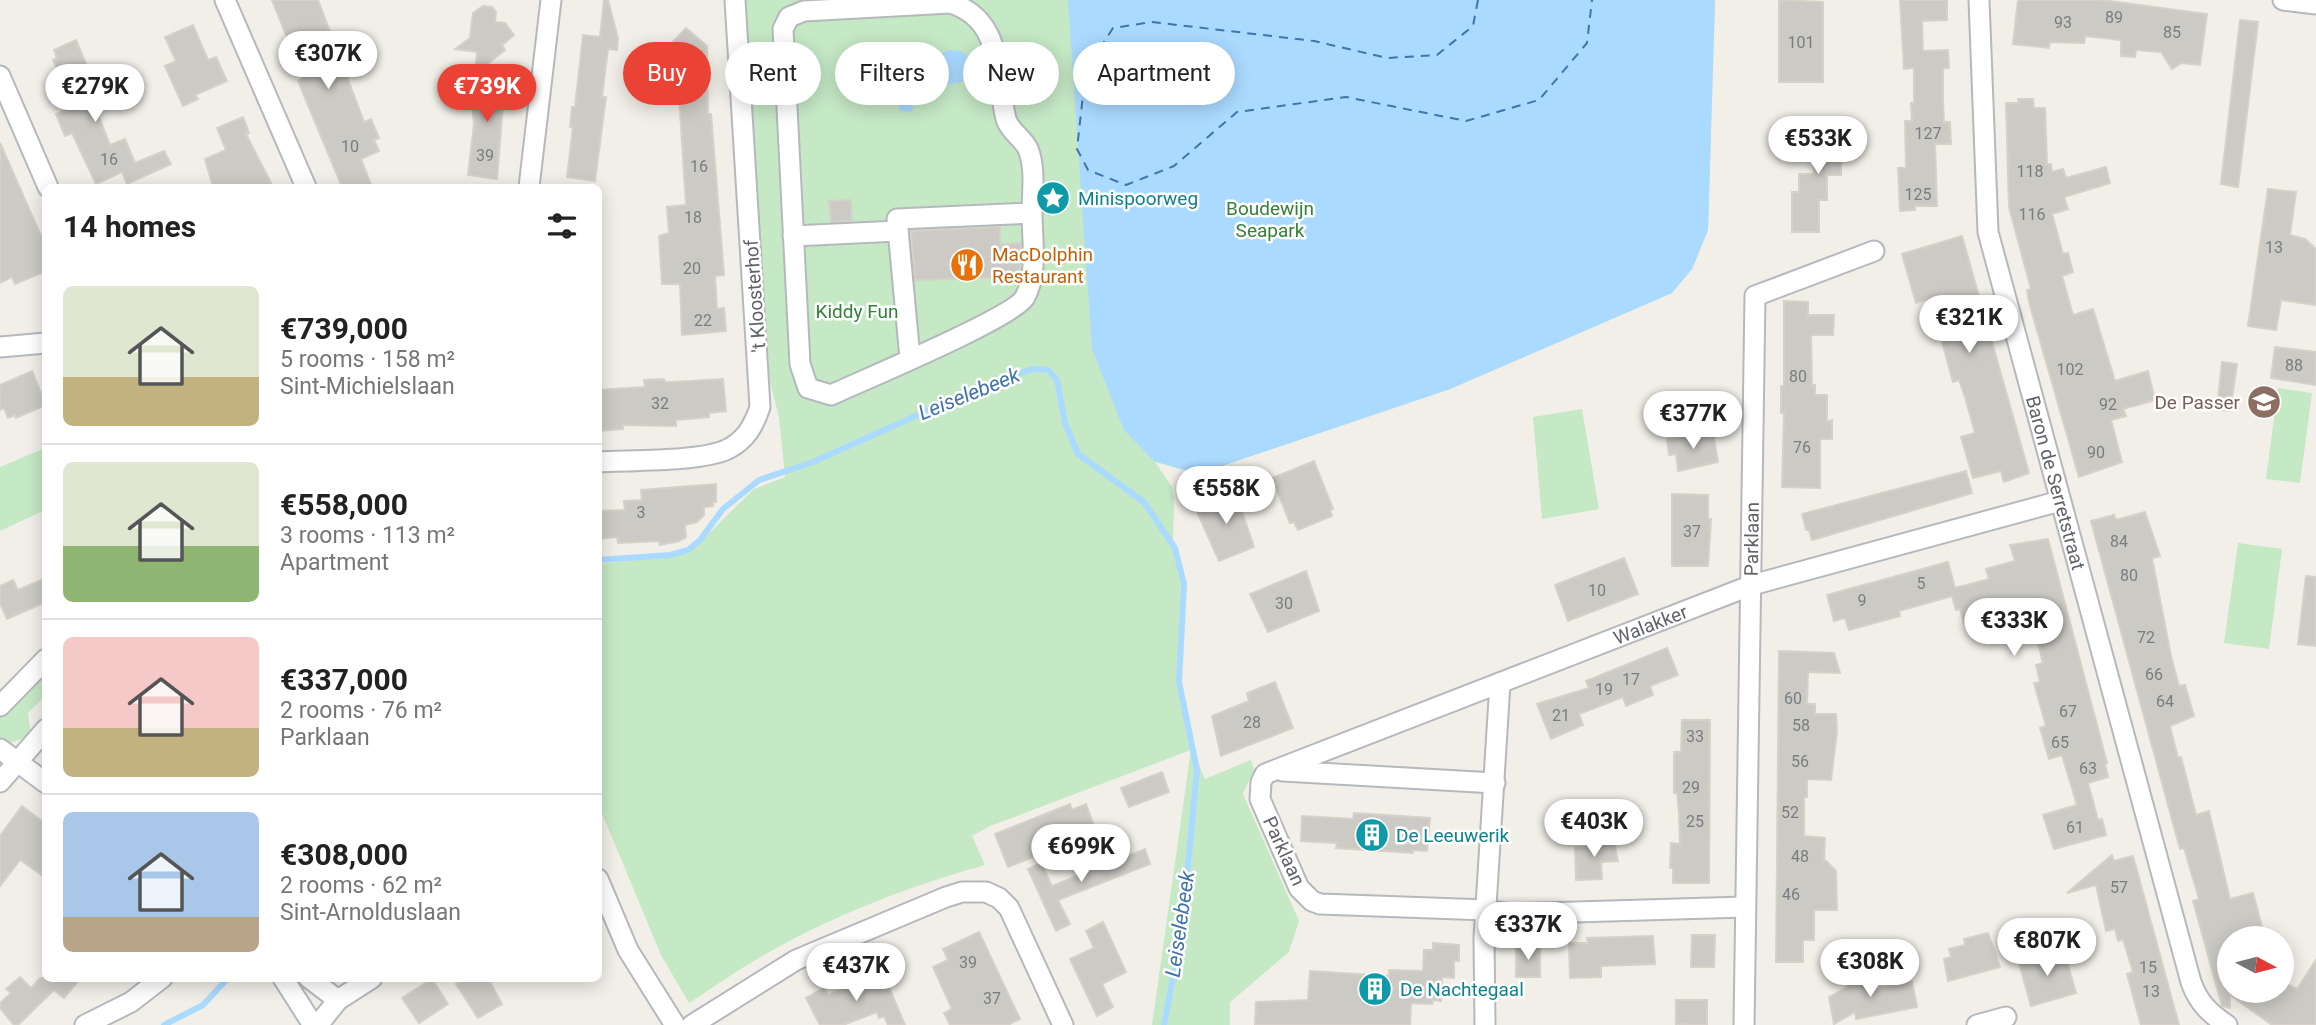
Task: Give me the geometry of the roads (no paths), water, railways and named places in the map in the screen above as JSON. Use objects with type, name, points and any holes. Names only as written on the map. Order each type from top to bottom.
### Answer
[{"type":"street","points":[[225,0],[305,184]]},
{"type":"street","points":[[529,184],[551,0]]},
{"type":"street","name":"'t Kloosterhof","points":[[602,462],[715,454],[744,437],[754,423],[760,407],[735,0]]},
{"type":"street","name":"Baron de Serretstraat","points":[[1979,0],[1984,190],[1988,232],[2191,982],[2196,996],[2209,1013],[2227,1025]]},
{"type":"street","points":[[2283,0],[2316,4]]},
{"type":"street","points":[[950,1],[970,11],[979,20],[996,48],[1007,124],[1027,147],[1031,161],[1032,279],[1024,301],[1003,315],[831,395],[808,388],[800,364],[783,29],[789,17],[804,11],[950,1]]},
{"type":"street","points":[[0,76],[47,184]]},
{"type":"street","points":[[910,358],[897,219],[1032,213]]},
{"type":"street","points":[[793,236],[898,231]]},
{"type":"street","name":"Parklaan","points":[[1744,1025],[1755,296],[1874,251]]},
{"type":"street","points":[[0,347],[42,343]]},
{"type":"street","name":"Walakker","points":[[1275,771],[1752,585],[2060,501]]},
{"type":"street","points":[[0,706],[42,663]]},
{"type":"street","points":[[1485,1025],[1487,910],[1500,683]]},
{"type":"street","points":[[0,782],[42,733]]},
{"type":"street","points":[[0,749],[42,780]]},
{"type":"street","points":[[1275,771],[1494,783]]},
{"type":"street","name":"Parklaan","points":[[1275,771],[1265,774],[1260,799],[1300,888],[1312,901],[1487,910],[1511,914],[1745,908]]},
{"type":"street","points":[[602,888],[628,950],[675,1025]]},
{"type":"street","points":[[692,1025],[796,960],[946,897],[975,890],[999,898],[1009,908],[1063,1025]]},
{"type":"street","points":[[85,1025],[131,1002],[157,982]]},
{"type":"street","points":[[286,982],[316,1025],[338,1000],[366,982]]},
{"type":"street","points":[[314,982],[338,1000]]},
{"type":"street","points":[[1977,1025],[2006,1017]]},
{"type":"water","name":"Boudewijn Seapark","points":[[1068,0],[1715,0],[1708,230],[1692,269],[1672,293],[1450,389],[1198,474],[1154,461],[1124,430],[1092,349],[1075,105],[1235,105],[1235,42],[1073,42],[1073,73]]},
{"type":"water","points":[[949,50],[963,53],[963,82],[949,85]]},
{"type":"water","points":[[900,105],[913,105],[912,112],[899,111]]},
{"type":"waterway","name":"Leiselebeek","points":[[602,560],[670,555],[688,550],[700,540],[723,509],[759,480],[813,462],[969,392],[1032,369],[1048,370],[1057,380],[1065,423],[1078,454],[1144,502],[1175,548],[1184,584],[1179,682],[1197,770],[1182,929],[1164,1025]]},
{"type":"waterway","name":"Leiselebeek","points":[[164,1025],[203,1005],[224,982]]},
{"type":"place","name":"Minispoorweg","points":[[1053,198]]},
{"type":"place","name":"MacDolphin Restaurant","points":[[967,265]]},
{"type":"place","name":"De Passer","points":[[2264,402]]},
{"type":"place","name":"De Leeuwerik","points":[[1372,835]]},
{"type":"place","name":"De Nachtegaal","points":[[1375,989]]},
{"type":"park label","name":"Kiddy Fun","points":[[857,311]]}]
